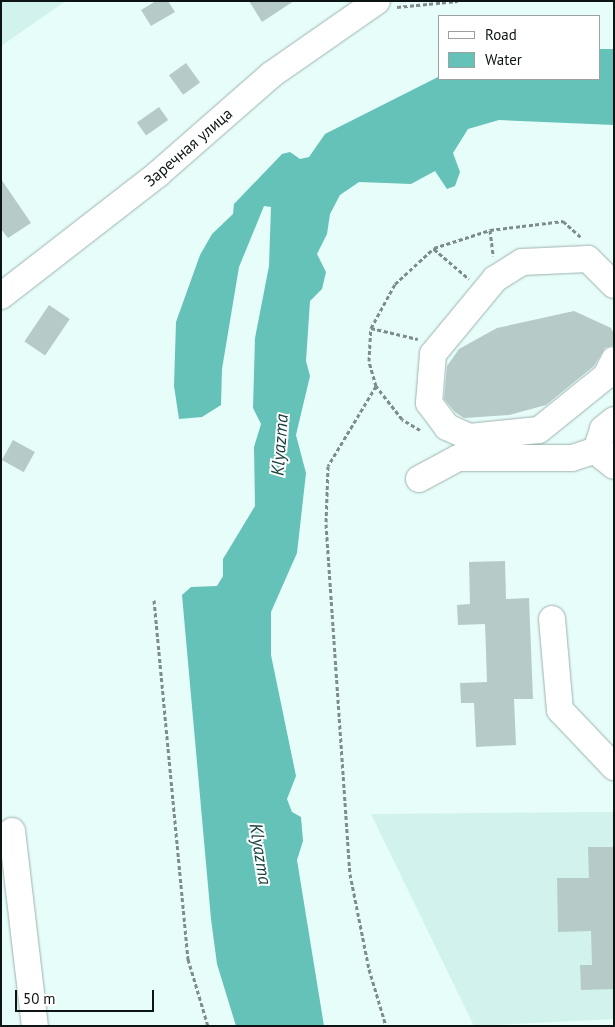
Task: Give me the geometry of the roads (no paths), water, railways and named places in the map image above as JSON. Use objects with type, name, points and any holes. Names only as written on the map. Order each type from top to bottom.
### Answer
[{"type":"street","name":"Заречная улица","points":[[1,296],[158,174],[271,75],[371,6]]},
{"type":"street","points":[[614,285],[588,260],[568,258],[522,262],[484,292],[433,354],[428,403],[447,427],[469,437],[540,430],[606,376],[614,360]]},
{"type":"street","points":[[419,479],[458,458],[606,457],[600,435],[610,422],[580,398]]},
{"type":"street","points":[[552,619],[560,710],[614,767]]},
{"type":"street","points":[[12,830],[35,1026]]},
{"type":"water","name":"Klyazma","points":[[600,49],[614,49],[614,125],[499,120],[468,129],[453,153],[460,172],[455,186],[447,189],[435,171],[411,184],[359,182],[340,195],[330,214],[327,234],[317,254],[326,272],[322,289],[310,301],[306,361],[310,376],[296,435],[306,473],[297,553],[271,612],[271,655],[296,776],[287,799],[292,812],[301,817],[303,841],[297,860],[324,1026],[236,1026],[217,964],[211,919],[182,595],[191,587],[217,586],[223,576],[223,559],[255,506],[254,447],[261,424],[253,408],[255,338],[269,266],[271,207],[264,206],[239,267],[222,369],[221,405],[202,417],[179,419],[174,386],[176,322],[200,255],[212,234],[233,214],[234,204],[282,154],[290,152],[300,159],[309,157],[325,134],[438,77],[438,80],[600,80]]}]
